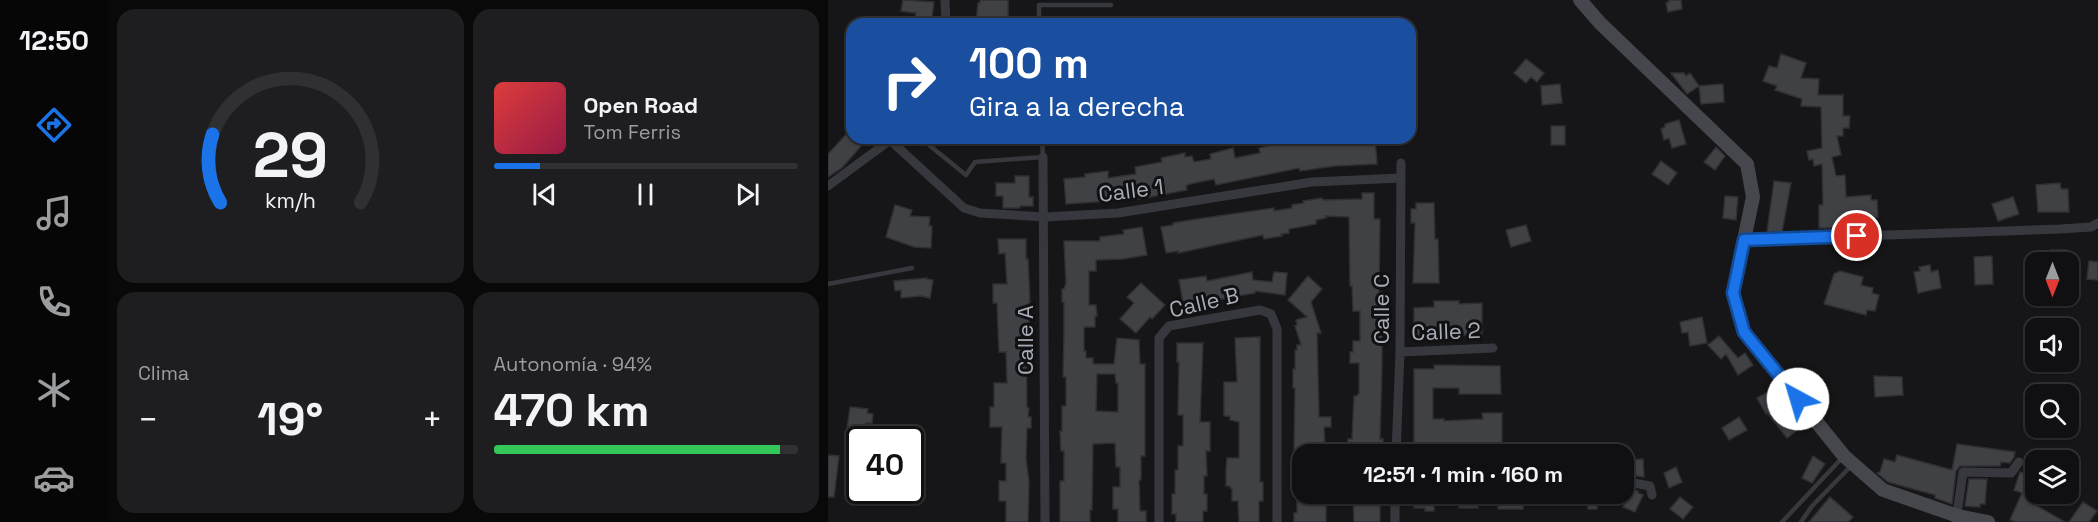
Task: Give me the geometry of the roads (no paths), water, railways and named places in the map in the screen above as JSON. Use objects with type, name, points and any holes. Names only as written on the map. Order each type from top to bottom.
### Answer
[{"type":"street","points":[[945,0],[946,18]]},
{"type":"street","points":[[1580,0],[1600,23],[1747,164],[1753,197],[1733,293],[1744,332],[1849,460],[1883,490],[1956,519],[1988,522]]},
{"type":"street","points":[[828,186],[886,144]]},
{"type":"street","name":"Calle 1","points":[[896,144],[964,208],[980,213],[1045,217],[1118,213],[1312,182],[1401,178]]},
{"type":"street","name":"Calle A","points":[[1043,157],[1045,522]]},
{"type":"street","name":"Calle C","points":[[1396,444],[1400,352],[1401,163]]},
{"type":"street","points":[[1744,240],[2060,229],[2091,227],[2098,223]]},
{"type":"street","name":"Calle B","points":[[1159,522],[1159,338],[1169,326],[1260,310],[1271,314],[1277,329],[1277,522]]},
{"type":"street","name":"Calle 2","points":[[1400,352],[1493,348]]},
{"type":"street","points":[[1956,519],[1963,472],[2012,473],[2019,462]]},
{"type":"street","points":[[1634,483],[1650,486],[1652,495]]},
{"type":"street","points":[[1395,504],[1395,522]]},
{"type":"lane","points":[[1039,18],[1040,5],[1111,5]]},
{"type":"lane","points":[[930,144],[966,175],[975,162],[1043,157],[1042,144]]},
{"type":"lane","points":[[828,284],[912,268]]},
{"type":"lane","points":[[1782,522],[1849,460]]},
{"type":"lane","points":[[1801,522],[1849,460]]}]
